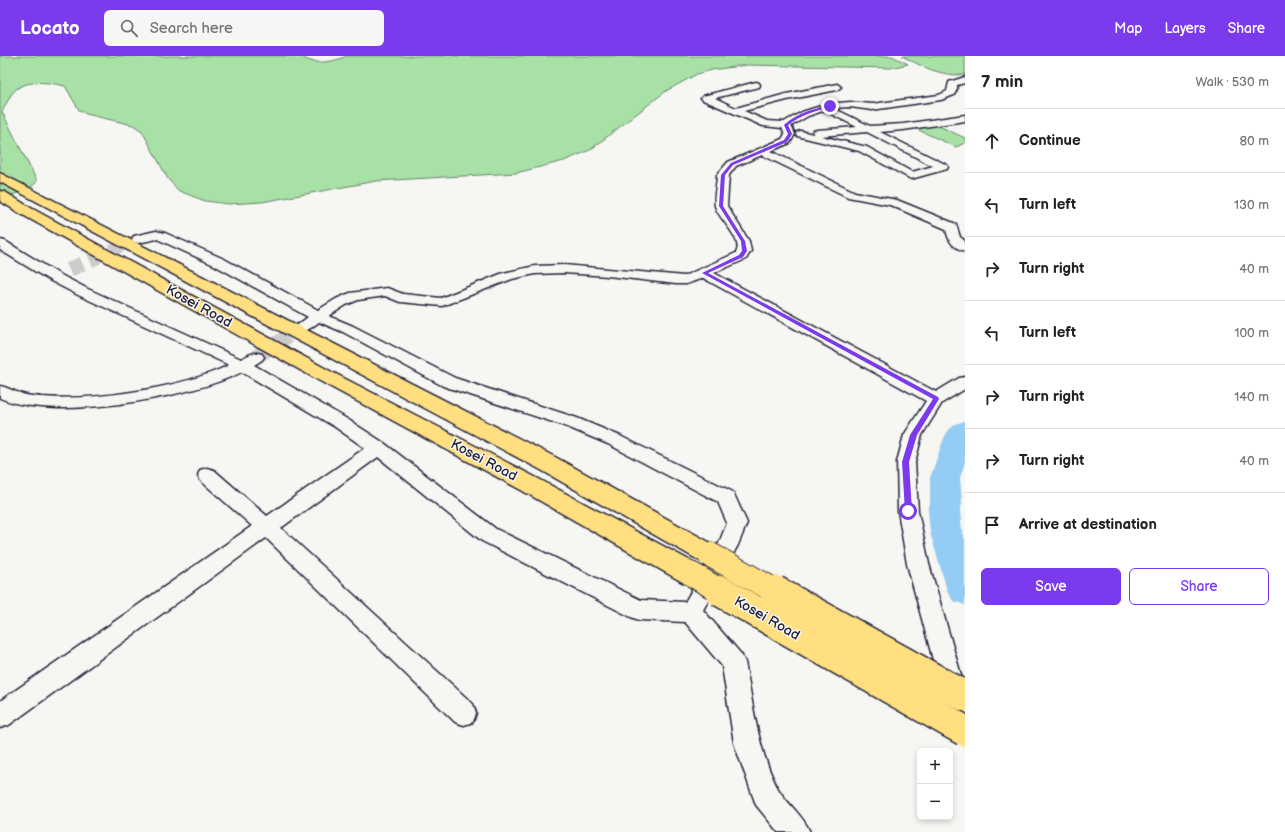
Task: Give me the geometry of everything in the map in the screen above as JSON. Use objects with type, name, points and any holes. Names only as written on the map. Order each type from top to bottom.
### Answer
[{"type":"highway","name":"Kosei Road","points":[[0,177],[549,464],[701,564],[965,731]]},
{"type":"highway","name":"Kosei Road","points":[[0,195],[26,211],[318,372],[529,484],[701,564],[965,696]]},
{"type":"street","points":[[743,80],[786,97],[798,104],[818,109]]},
{"type":"street","points":[[302,327],[341,302],[356,296],[387,292],[400,298],[429,302],[442,302],[501,279],[535,270],[564,269],[686,280],[741,256],[744,251],[743,241],[721,206],[723,175],[732,164],[786,141],[797,126],[804,121],[832,111],[954,95],[952,84],[963,82]]},
{"type":"street","points":[[734,111],[786,97],[837,87]]},
{"type":"street","points":[[763,89],[706,98],[766,124],[863,149],[911,176],[943,168],[832,111]]},
{"type":"street","points":[[719,104],[763,89]]},
{"type":"street","points":[[798,104],[843,94]]},
{"type":"street","points":[[925,99],[965,115]]},
{"type":"street","points":[[896,103],[911,110]]},
{"type":"street","points":[[794,132],[796,117],[818,109],[861,104],[905,126]]},
{"type":"street","points":[[749,117],[764,113]]},
{"type":"street","points":[[925,116],[939,122]]},
{"type":"street","points":[[794,132],[905,126],[965,118]]},
{"type":"street","points":[[762,151],[852,195],[893,202],[952,227],[954,239],[965,247]]},
{"type":"street","points":[[138,239],[156,235],[162,236],[219,262],[319,317],[348,330],[449,382],[572,422],[614,440],[726,497],[737,523],[728,545],[691,612]]},
{"type":"street","points":[[0,244],[54,277],[249,361],[378,448],[489,534],[639,610],[691,612],[733,662],[747,743],[766,795],[796,832]]},
{"type":"street","points":[[54,277],[69,270]]},
{"type":"street","points":[[704,273],[936,399]]},
{"type":"street","points":[[0,391],[16,400],[36,402],[71,403],[113,399],[209,380],[249,361]]},
{"type":"street","points":[[965,382],[936,399],[914,435],[906,462],[908,511],[918,564],[965,731]]},
{"type":"street","points":[[0,716],[378,448]]},
{"type":"street","points":[[207,475],[267,527],[464,713]]},
{"type":"green space","points":[[0,56],[301,56],[311,61],[323,62],[336,60],[347,56],[892,56],[908,64],[891,68],[747,65],[712,70],[697,74],[666,91],[590,150],[564,161],[516,173],[376,181],[262,202],[229,204],[205,201],[179,191],[168,179],[142,131],[133,125],[86,114],[79,110],[65,86],[51,83],[36,83],[22,86],[11,95],[2,112],[37,181],[30,188],[15,194],[0,197]]},
{"type":"green space","points":[[902,56],[965,56],[965,75],[940,72],[925,67]]},
{"type":"green space","points":[[937,125],[965,138],[965,143],[956,147],[914,128]]},
{"type":"waterway","points":[[965,431],[958,438],[945,478],[946,504],[944,511],[946,532],[965,590]]},
{"type":"tunnel","points":[[95,258],[138,239]]},
{"type":"tunnel","points":[[69,270],[97,257]]},
{"type":"tunnel","points":[[256,357],[302,327]]},
{"type":"route","points":[[830,106],[816,109],[796,117],[786,125],[790,134],[786,141],[740,159],[732,164],[723,175],[721,206],[743,241],[744,251],[741,256],[704,273],[936,399],[914,435],[906,462],[908,511]]}]
